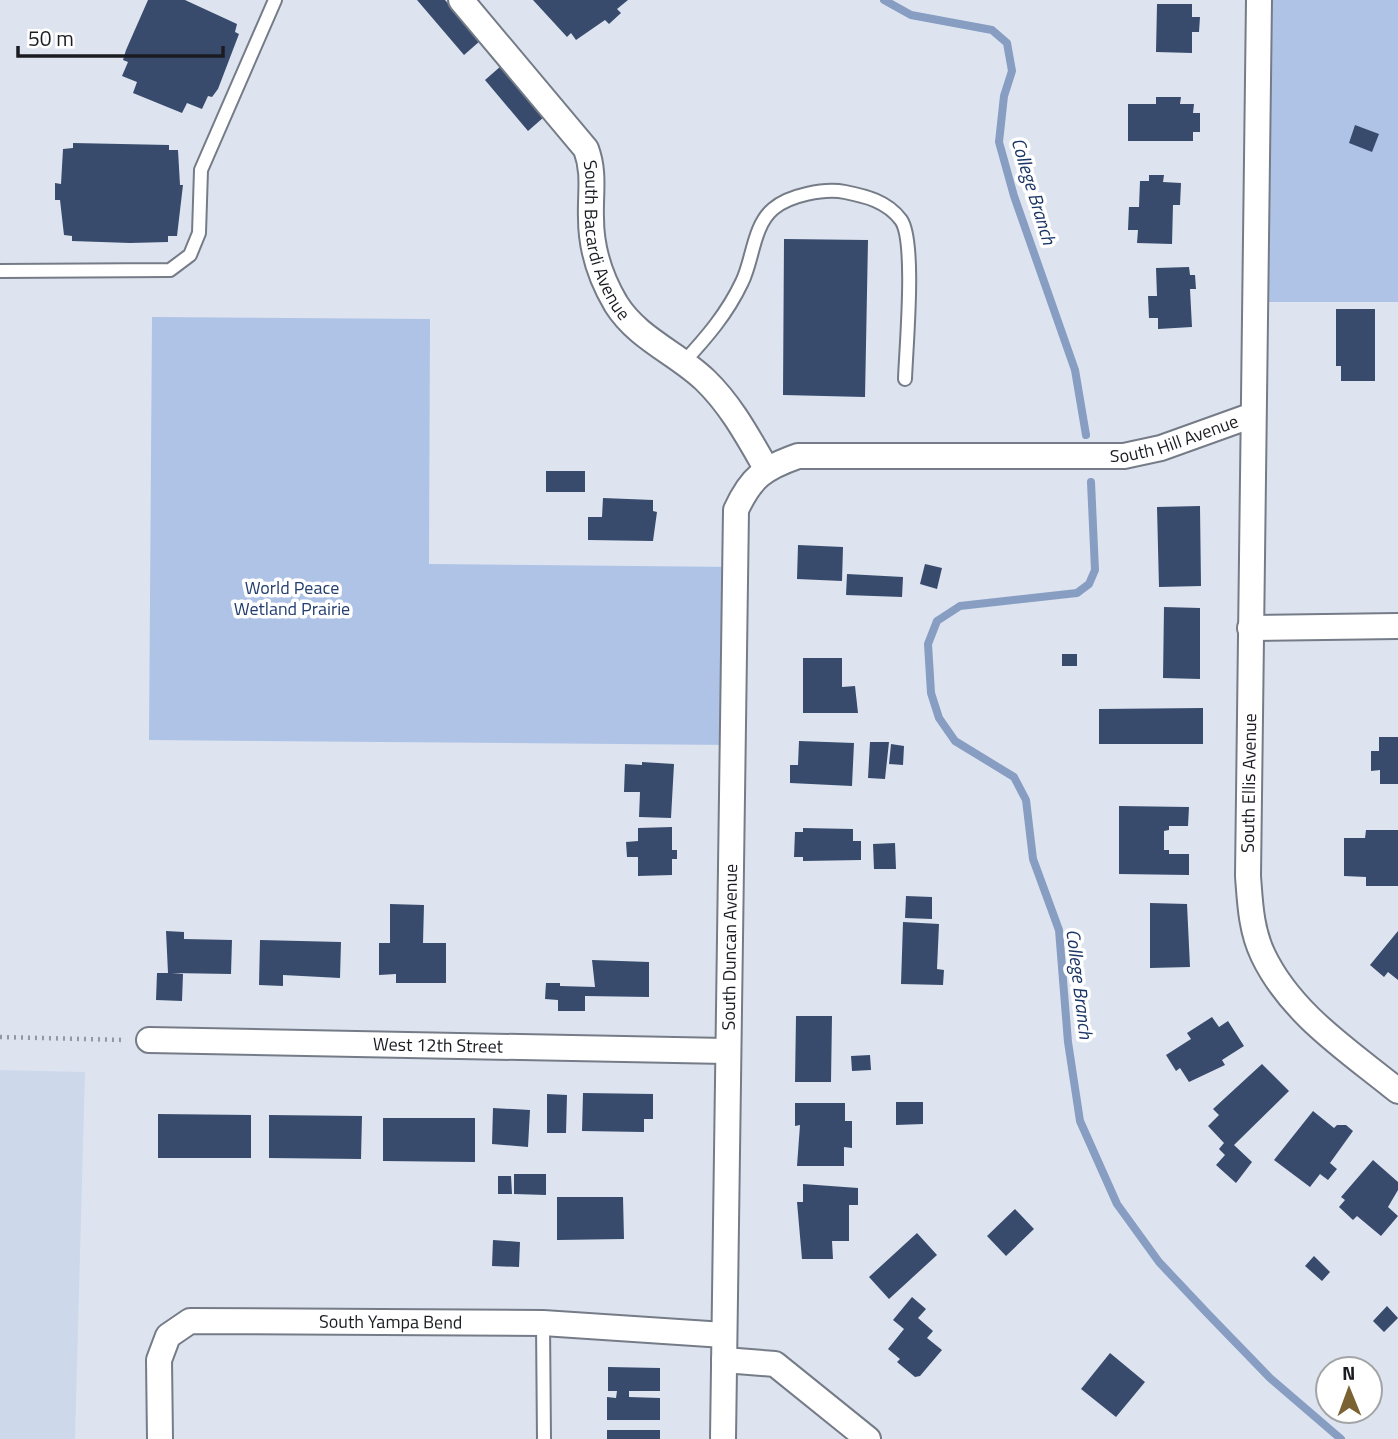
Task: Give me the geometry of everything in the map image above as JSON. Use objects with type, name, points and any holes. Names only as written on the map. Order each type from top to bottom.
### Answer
[{"type":"street","name":"South Bacardi Avenue","points":[[461,0],[586,149],[593,165],[590,219],[594,257],[617,305],[650,341],[705,380],[737,418],[766,468]]},
{"type":"street","name":"South Hill Avenue","points":[[766,468],[798,456],[1124,456],[1161,449],[1253,415],[1259,0]]},
{"type":"street","name":"South Ellis Avenue","points":[[1253,415],[1248,876],[1251,917],[1259,942],[1284,989],[1308,1017],[1398,1091]]},
{"type":"street","name":"South Duncan Avenue","points":[[723,1439],[726,1051],[736,510],[746,488],[766,468]]},
{"type":"street","points":[[1250,628],[1398,626]]},
{"type":"street","name":"West 12th Street","points":[[149,1040],[726,1051]]},
{"type":"street","name":"South Yampa Bend","points":[[160,1439],[159,1360],[168,1336],[190,1321],[543,1324],[724,1335]]},
{"type":"street","points":[[724,1360],[775,1364],[868,1439]]},
{"type":"lane","points":[[0,271],[170,270],[190,256],[199,233],[201,170],[275,0]]},
{"type":"lane","points":[[682,364],[719,323],[744,280],[757,236],[773,209],[801,196],[839,191],[875,198],[901,220],[908,243],[905,379]]},
{"type":"lane","points":[[543,1324],[544,1439]]},
{"type":"path","points":[[0,1037],[149,1040]]},
{"type":"shaded area","points":[[0,1070],[85,1072],[75,1439],[0,1439]]},
{"type":"green space","points":[[1259,0],[1398,0],[1398,302],[1254,302]]},
{"type":"green space","name":"World Peace Wetland Prairie","points":[[152,317],[430,319],[429,564],[735,567],[731,745],[149,740]]},
{"type":"building","points":[[148,0],[185,0],[237,24],[235,32],[239,34],[218,89],[212,97],[208,96],[202,109],[187,103],[182,113],[133,93],[137,82],[122,76],[128,62],[123,60],[126,50]]},
{"type":"building","points":[[417,0],[445,0],[480,41],[464,55]]},
{"type":"building","points":[[533,0],[628,0],[617,9],[621,13],[609,24],[605,20],[576,40],[571,33],[567,37]]},
{"type":"building","points":[[1157,4],[1192,4],[1192,17],[1200,17],[1199,32],[1192,32],[1192,53],[1156,52]]},
{"type":"building","points":[[501,66],[544,117],[528,131],[485,80]]},
{"type":"building","points":[[1156,97],[1181,97],[1180,104],[1194,104],[1193,113],[1200,113],[1200,132],[1193,132],[1193,141],[1128,141],[1128,104],[1156,104]]},
{"type":"building","points":[[1355,125],[1379,134],[1372,152],[1349,143]]},
{"type":"building","points":[[73,143],[169,145],[169,150],[178,150],[180,185],[183,185],[177,236],[168,236],[168,242],[130,243],[72,241],[72,236],[64,235],[60,200],[55,200],[55,183],[61,184],[63,149],[73,148]]},
{"type":"building","points":[[1149,175],[1164,175],[1163,182],[1181,183],[1180,205],[1173,205],[1172,244],[1137,243],[1138,230],[1128,230],[1129,207],[1139,207],[1140,181],[1149,181]]},
{"type":"building","points":[[784,239],[868,240],[865,397],[783,395]]},
{"type":"building","points":[[1189,267],[1190,275],[1195,275],[1196,289],[1190,289],[1192,327],[1158,329],[1158,318],[1149,318],[1148,296],[1157,296],[1156,268]]},
{"type":"building","points":[[1336,309],[1375,309],[1375,381],[1341,381],[1341,366],[1336,366]]},
{"type":"building","points":[[546,471],[585,471],[585,492],[546,492]]},
{"type":"building","points":[[603,498],[653,500],[653,511],[657,512],[653,541],[588,540],[588,517],[602,517]]},
{"type":"building","points":[[1200,506],[1201,586],[1159,587],[1157,507]]},
{"type":"building","points":[[798,545],[843,547],[842,581],[797,579]]},
{"type":"building","points":[[925,564],[942,568],[937,589],[920,584]]},
{"type":"building","points":[[847,574],[903,577],[902,597],[846,595]]},
{"type":"building","points":[[1164,607],[1200,608],[1200,679],[1163,678]]},
{"type":"building","points":[[1062,654],[1077,654],[1077,666],[1062,666]]},
{"type":"building","points":[[803,658],[842,658],[842,687],[855,686],[858,713],[803,713]]},
{"type":"building","points":[[1203,708],[1203,744],[1099,744],[1099,709]]},
{"type":"building","points":[[1379,737],[1398,737],[1398,784],[1380,784],[1380,770],[1371,771],[1371,751],[1379,751]]},
{"type":"building","points":[[799,741],[854,743],[852,786],[790,783],[790,765],[798,765]]},
{"type":"building","points":[[870,742],[889,742],[885,779],[868,778]]},
{"type":"building","points":[[891,744],[904,746],[903,765],[889,764]]},
{"type":"building","points":[[642,762],[674,764],[671,818],[639,817],[640,792],[624,792],[625,764],[642,765]]},
{"type":"building","points":[[1119,806],[1189,807],[1188,826],[1169,826],[1169,830],[1164,831],[1164,850],[1169,850],[1169,854],[1189,854],[1189,875],[1119,874]]},
{"type":"building","points":[[672,827],[672,850],[677,850],[677,859],[672,859],[672,875],[638,876],[638,857],[627,857],[626,842],[638,841],[638,828]]},
{"type":"building","points":[[803,828],[853,829],[853,841],[861,841],[861,860],[803,861],[803,857],[794,857],[795,832],[803,832]]},
{"type":"building","points":[[1366,830],[1398,830],[1398,886],[1366,886],[1366,877],[1344,876],[1344,838],[1365,838]]},
{"type":"building","points":[[895,843],[896,869],[874,869],[873,844]]},
{"type":"building","points":[[906,896],[932,897],[932,919],[905,918]]},
{"type":"building","points":[[1150,903],[1187,904],[1190,967],[1150,968]]},
{"type":"building","points":[[390,904],[424,905],[423,943],[446,943],[446,983],[396,983],[396,974],[379,975],[379,943],[390,943]]},
{"type":"building","points":[[903,922],[939,924],[937,969],[944,970],[943,985],[901,984]]},
{"type":"building","points":[[166,931],[184,932],[184,939],[232,940],[231,974],[172,973],[183,974],[182,1001],[156,1000],[157,973],[168,973]]},
{"type":"building","points":[[1398,931],[1398,980],[1388,972],[1384,977],[1370,965]]},
{"type":"building","points":[[260,940],[341,942],[340,978],[283,975],[283,986],[259,985]]},
{"type":"building","points":[[592,960],[649,962],[649,997],[585,996],[585,1011],[558,1011],[558,1000],[545,999],[546,983],[595,987]]},
{"type":"building","points":[[796,1016],[832,1016],[831,1082],[795,1082]]},
{"type":"building","points":[[1212,1017],[1219,1027],[1228,1021],[1244,1046],[1222,1060],[1225,1065],[1189,1082],[1180,1068],[1176,1071],[1166,1055],[1191,1039],[1187,1033]]},
{"type":"building","points":[[870,1055],[871,1070],[852,1071],[851,1056]]},
{"type":"building","points":[[1262,1064],[1289,1091],[1234,1145],[1252,1162],[1236,1183],[1216,1165],[1225,1155],[1219,1149],[1224,1143],[1208,1126],[1219,1115],[1213,1109]]},
{"type":"building","points":[[583,1093],[653,1094],[653,1119],[644,1119],[644,1132],[582,1131]]},
{"type":"building","points":[[547,1094],[567,1095],[566,1133],[547,1133]]},
{"type":"building","points":[[896,1102],[923,1102],[923,1124],[896,1125]]},
{"type":"building","points":[[795,1103],[845,1103],[845,1121],[852,1121],[852,1148],[844,1147],[844,1166],[797,1166],[800,1125],[795,1126]]},
{"type":"building","points":[[493,1108],[530,1110],[528,1147],[492,1144]]},
{"type":"building","points":[[1313,1111],[1334,1128],[1337,1125],[1346,1125],[1353,1131],[1330,1163],[1337,1169],[1328,1180],[1320,1174],[1310,1187],[1274,1160]]},
{"type":"building","points":[[158,1114],[251,1115],[251,1158],[158,1158]]},
{"type":"building","points":[[269,1115],[362,1116],[361,1159],[269,1158]]},
{"type":"building","points":[[383,1118],[475,1118],[475,1162],[383,1161]]},
{"type":"building","points":[[1373,1160],[1398,1182],[1398,1190],[1388,1207],[1398,1216],[1381,1236],[1357,1216],[1353,1220],[1339,1207],[1345,1200],[1341,1197]]},
{"type":"building","points":[[514,1174],[546,1174],[546,1195],[514,1194]]},
{"type":"building","points":[[498,1176],[511,1176],[512,1194],[498,1194]]},
{"type":"building","points":[[803,1184],[858,1188],[858,1205],[849,1205],[849,1241],[832,1241],[833,1259],[802,1259],[797,1202],[803,1202]]},
{"type":"building","points":[[557,1197],[623,1197],[624,1239],[557,1240]]},
{"type":"building","points":[[1015,1209],[1034,1229],[1006,1256],[987,1236]]},
{"type":"building","points":[[917,1233],[937,1255],[889,1299],[869,1277]]},
{"type":"building","points":[[493,1240],[520,1242],[519,1267],[492,1266]]},
{"type":"building","points":[[1314,1256],[1330,1272],[1322,1281],[1305,1266]]},
{"type":"building","points":[[912,1297],[926,1309],[918,1318],[933,1331],[927,1338],[942,1350],[920,1376],[915,1377],[897,1362],[900,1359],[888,1349],[904,1329],[893,1320]]},
{"type":"building","points":[[1387,1306],[1398,1318],[1384,1332],[1373,1321]]},
{"type":"building","points":[[1110,1353],[1145,1382],[1116,1417],[1081,1389]]},
{"type":"building","points":[[608,1367],[660,1368],[660,1391],[629,1391],[629,1397],[660,1398],[660,1420],[607,1420],[607,1397],[616,1398],[617,1391],[608,1391]]},
{"type":"building","points":[[607,1430],[660,1430],[660,1439],[607,1439]]},
{"type":"waterway","name":"College Branch","points":[[884,0],[911,15],[992,30],[1007,43],[1012,71],[1004,96],[999,142],[1014,196],[1075,370],[1086,435]]},
{"type":"waterway","name":"College Branch","points":[[1091,482],[1095,570],[1089,584],[1077,593],[960,606],[937,621],[928,644],[931,693],[939,718],[955,741],[1014,777],[1026,800],[1033,859],[1059,930],[1068,1042],[1080,1121],[1117,1204],[1159,1262],[1208,1314],[1270,1378],[1341,1439]]}]
